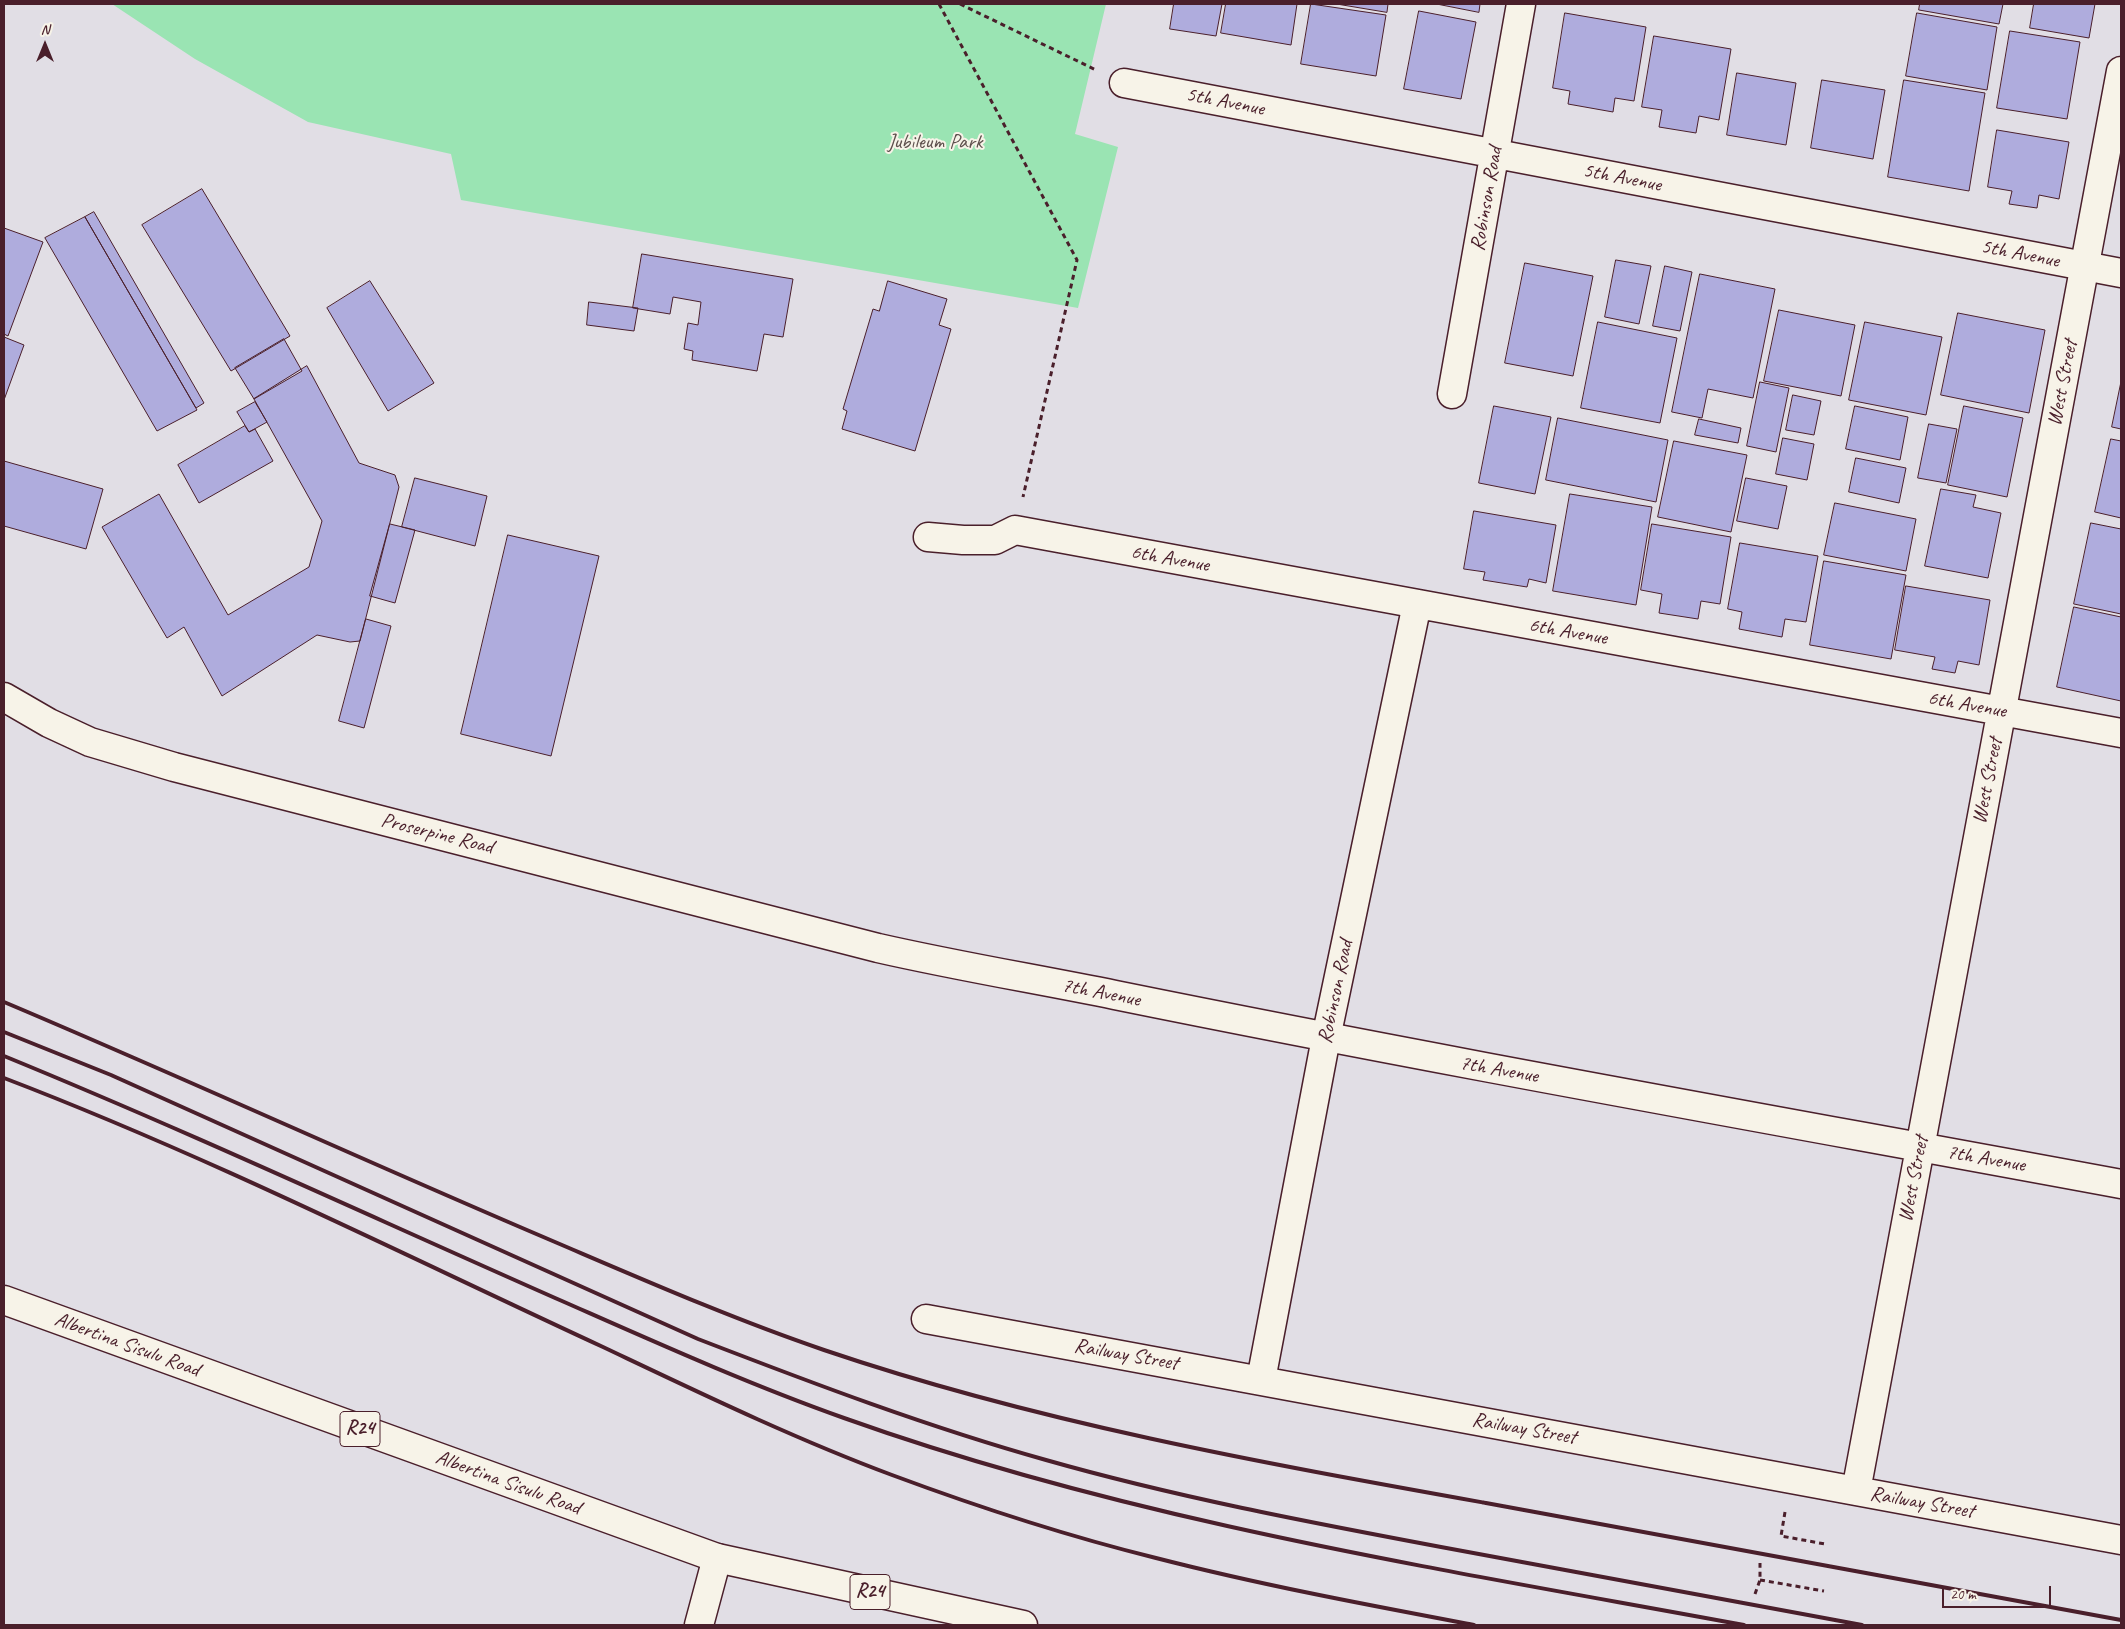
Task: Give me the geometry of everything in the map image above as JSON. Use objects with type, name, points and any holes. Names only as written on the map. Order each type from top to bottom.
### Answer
[{"type":"street","name":"Robinson Road","points":[[1452,394],[1521,4]]},
{"type":"street","name":"West Street","points":[[1856,1491],[2121,71]]},
{"type":"street","name":"5th Avenue","points":[[1124,83],[2121,273]]},
{"type":"street","points":[[928,536],[963,540],[995,540],[1015,530]]},
{"type":"street","name":"6th Avenue","points":[[1015,530],[2121,734]]},
{"type":"street","name":"Robinson Road","points":[[1261,1380],[1326,1038],[1417,604]]},
{"type":"street","name":"Proserpine Road","points":[[4,696],[49,723],[90,742],[174,767],[878,948]]},
{"type":"street","name":"7th Avenue","points":[[878,948],[959,966],[1326,1038],[2121,1184]]},
{"type":"street","name":"Albertina Sisulu Road","points":[[4,1300],[717,1558],[1023,1625]]},
{"type":"street","name":"Railway Street","points":[[926,1319],[2121,1540]]},
{"type":"street","points":[[699,1625],[717,1558]]},
{"type":"path","points":[[939,4],[1077,260],[1015,530]]},
{"type":"path","points":[[960,4],[1124,83]]},
{"type":"path","points":[[1792,1478],[1781,1536],[1825,1544]]},
{"type":"path","points":[[1755,1594],[1760,1580],[1760,1563]]},
{"type":"path","points":[[1760,1580],[1824,1591]]},
{"type":"green space","name":"Jubileum Park","points":[[112,4],[1106,4],[1075,134],[1118,147],[1078,308],[461,200],[451,154],[308,122],[195,59]]},
{"type":"building","points":[[1174,4],[1222,4],[1216,36],[1170,29]]},
{"type":"building","points":[[1226,4],[1297,4],[1291,45],[1221,33]]},
{"type":"building","points":[[1311,4],[1386,15],[1376,76],[1301,64]]},
{"type":"building","points":[[1337,4],[1388,4],[1387,12]]},
{"type":"building","points":[[1437,4],[1480,4],[1479,12]]},
{"type":"building","points":[[1920,4],[2003,4],[1999,24],[1919,10]]},
{"type":"building","points":[[2034,4],[2095,4],[2089,38],[2030,28]]},
{"type":"building","points":[[1419,11],[1476,22],[1461,99],[1404,89]]},
{"type":"building","points":[[1565,13],[1646,27],[1634,101],[1615,98],[1613,112],[1568,104],[1570,91],[1553,88]]},
{"type":"building","points":[[1917,13],[1997,27],[1987,90],[1906,76]]},
{"type":"building","points":[[2010,31],[2080,42],[2067,119],[1997,108]]},
{"type":"building","points":[[1654,36],[1731,49],[1719,120],[1699,116],[1696,133],[1659,127],[1662,110],[1642,107]]},
{"type":"building","points":[[1737,73],[1796,83],[1786,145],[1727,135]]},
{"type":"building","points":[[1822,80],[1885,90],[1873,159],[1811,148]]},
{"type":"building","points":[[1904,80],[1985,93],[1969,191],[1888,177]]},
{"type":"building","points":[[1997,130],[2069,142],[2059,199],[2039,195],[2037,208],[2009,204],[2012,191],[1988,187]]},
{"type":"building","points":[[202,189],[290,336],[231,371],[142,225]]},
{"type":"building","points":[[94,212],[204,403],[196,408],[85,217]]},
{"type":"building","points":[[85,217],[197,410],[157,431],[45,238]]},
{"type":"building","points":[[4,228],[43,242],[8,336],[4,334]]},
{"type":"building","points":[[642,254],[793,279],[783,337],[764,334],[757,371],[692,360],[693,351],[684,349],[688,323],[698,325],[701,302],[673,297],[670,314],[633,308]]},
{"type":"building","points":[[1616,260],[1651,266],[1639,324],[1605,317]]},
{"type":"building","points":[[1525,263],[1593,276],[1573,376],[1505,363]]},
{"type":"building","points":[[1665,266],[1692,272],[1680,331],[1653,326]]},
{"type":"building","points":[[1700,274],[1775,289],[1753,398],[1708,389],[1702,418],[1672,412]]},
{"type":"building","points":[[370,281],[434,383],[388,411],[327,308]]},
{"type":"building","points":[[888,281],[947,299],[939,325],[951,329],[915,451],[842,429],[847,411],[843,409],[873,309],[879,311]]},
{"type":"building","points":[[589,302],[638,308],[634,331],[587,325]]},
{"type":"building","points":[[1779,310],[1855,325],[1841,396],[1764,381]]},
{"type":"building","points":[[1958,313],[2045,330],[2029,413],[1941,395]]},
{"type":"building","points":[[1598,322],[1677,338],[1660,423],[1581,408]]},
{"type":"building","points":[[1865,322],[1942,337],[1926,415],[1849,400]]},
{"type":"building","points":[[4,337],[24,345],[4,400]]},
{"type":"building","points":[[284,339],[302,371],[254,399],[235,368]]},
{"type":"building","points":[[307,366],[359,463],[395,475],[399,487],[360,641],[350,642],[317,635],[222,696],[184,627],[167,638],[102,527],[159,494],[228,615],[309,567],[322,521],[254,399]]},
{"type":"building","points":[[1760,382],[1789,388],[1776,452],[1747,446]]},
{"type":"building","points":[[2121,382],[2121,429],[2112,427]]},
{"type":"building","points":[[1793,395],[1821,401],[1814,435],[1786,430]]},
{"type":"building","points":[[255,402],[267,422],[249,432],[237,412]]},
{"type":"building","points":[[1494,406],[1551,417],[1535,494],[1479,483]]},
{"type":"building","points":[[1855,406],[1908,417],[1900,460],[1846,449]]},
{"type":"building","points":[[1964,406],[2023,418],[2007,497],[1948,485]]},
{"type":"building","points":[[1558,418],[1668,440],[1656,502],[1546,480]]},
{"type":"building","points":[[1699,419],[1741,428],[1738,443],[1695,435]]},
{"type":"building","points":[[1929,424],[1957,429],[1946,483],[1918,478]]},
{"type":"building","points":[[245,426],[249,432],[255,429],[273,461],[199,503],[178,465]]},
{"type":"building","points":[[1783,438],[1814,444],[1807,480],[1776,474]]},
{"type":"building","points":[[2111,439],[2121,441],[2121,518],[2095,512]]},
{"type":"building","points":[[1674,441],[1747,455],[1731,532],[1658,517]]},
{"type":"building","points":[[1856,458],[1906,468],[1899,503],[1849,492]]},
{"type":"building","points":[[4,461],[103,489],[86,549],[4,526]]},
{"type":"building","points":[[415,478],[487,496],[475,546],[402,527]]},
{"type":"building","points":[[1746,478],[1787,486],[1778,529],[1737,521]]},
{"type":"building","points":[[1941,489],[1976,495],[1973,507],[2001,513],[1988,578],[1925,566]]},
{"type":"building","points":[[1570,494],[1652,507],[1636,605],[1553,591]]},
{"type":"building","points":[[1835,503],[1916,519],[1906,571],[1824,555]]},
{"type":"building","points":[[1474,511],[1556,525],[1546,583],[1529,579],[1527,587],[1483,580],[1485,572],[1464,569]]},
{"type":"building","points":[[2091,523],[2121,529],[2121,614],[2074,604]]},
{"type":"building","points":[[390,524],[415,530],[395,603],[370,596]]},
{"type":"building","points":[[1652,524],[1731,537],[1720,604],[1701,601],[1698,619],[1659,613],[1662,594],[1641,590]]},
{"type":"building","points":[[508,535],[599,556],[551,756],[461,734]]},
{"type":"building","points":[[1740,543],[1818,556],[1806,622],[1785,619],[1782,637],[1739,629],[1742,612],[1728,609]]},
{"type":"building","points":[[1824,561],[1906,575],[1891,659],[1810,645]]},
{"type":"building","points":[[1906,586],[1990,600],[1979,665],[1958,661],[1955,673],[1932,669],[1935,657],[1895,650]]},
{"type":"building","points":[[2074,607],[2121,617],[2121,701],[2057,687]]},
{"type":"building","points":[[366,619],[391,626],[364,728],[339,721]]},
{"type":"railway","points":[[4,1002],[689,1299],[790,1338],[905,1376],[1069,1420],[1235,1456],[2121,1620]]},
{"type":"railway","points":[[4,1032],[111,1075],[698,1339],[914,1419],[1046,1460],[1144,1486],[1242,1508],[1391,1538],[1862,1625]]},
{"type":"railway","points":[[4,1056],[214,1146],[702,1362],[808,1405],[954,1454],[1065,1486],[1290,1540],[1516,1584],[1744,1625]]},
{"type":"railway","points":[[4,1078],[80,1108],[231,1173],[746,1414],[818,1446],[892,1475],[1023,1520],[1089,1540],[1195,1568],[1275,1586],[1474,1625]]}]
